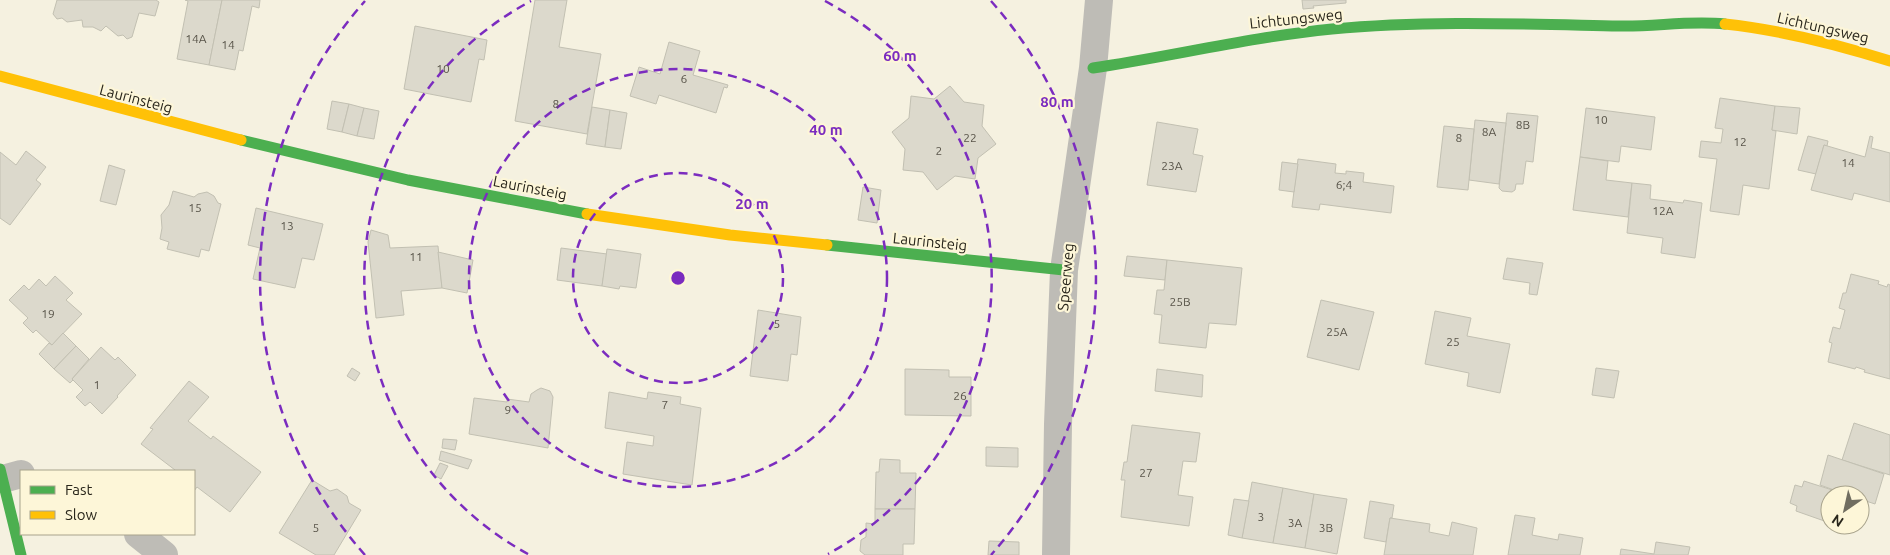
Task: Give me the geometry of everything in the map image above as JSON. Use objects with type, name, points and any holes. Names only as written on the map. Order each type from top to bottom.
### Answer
[{"type":"street","name":"Speerweg","points":[[1056,555],[1058,424],[1064,270],[1093,68],[1100,0]]},
{"type":"street","name":"Lichtungsweg","points":[[1093,68],[1134,63],[1257,38],[1334,29],[1422,25],[1628,27],[1690,22],[1744,25],[1849,47],[1890,61]]},
{"type":"street","name":"Laurinsteig","points":[[0,76],[198,130],[408,180],[621,220],[730,235],[1064,270]]},
{"type":"street","points":[[8,474],[21,555]]},
{"type":"street","points":[[139,535],[164,555]]},
{"type":"building","points":[[57,0],[156,0],[159,2],[155,16],[139,13],[132,37],[127,39],[123,35],[118,36],[106,26],[101,31],[93,27],[83,27],[82,20],[67,22],[62,18],[57,19],[53,14]]},
{"type":"building","points":[[185,0],[222,0],[209,65],[177,59],[188,1]]},
{"type":"building","points":[[222,0],[260,0],[259,8],[252,6],[243,51],[239,50],[235,70],[209,65]]},
{"type":"building","points":[[535,0],[567,0],[559,47],[601,54],[587,134],[515,121]]},
{"type":"building","points":[[1302,0],[1346,0],[1346,3],[1313,6],[1314,8],[1303,9]]},
{"type":"building","points":[[415,26],[487,40],[484,60],[479,59],[471,102],[404,89]]},
{"type":"building","points":[[669,42],[700,51],[693,75],[728,85],[727,88],[724,87],[716,113],[659,95],[656,104],[630,96],[639,67],[660,74]]},
{"type":"building","points":[[950,86],[964,102],[984,105],[982,126],[996,144],[978,158],[975,179],[955,176],[937,190],[923,172],[903,170],[905,149],[892,132],[909,118],[911,96],[934,99]]},
{"type":"building","points":[[1720,98],[1775,106],[1772,130],[1776,131],[1769,189],[1743,185],[1739,215],[1710,211],[1717,159],[1699,157],[1701,141],[1721,143],[1723,129],[1715,128]]},
{"type":"building","points":[[332,101],[349,104],[342,132],[327,129]]},
{"type":"building","points":[[349,104],[364,108],[357,136],[342,132]]},
{"type":"building","points":[[1775,106],[1800,108],[1797,134],[1772,130]]},
{"type":"building","points":[[592,107],[610,110],[605,147],[586,144]]},
{"type":"building","points":[[364,108],[379,111],[374,139],[357,136]]},
{"type":"building","points":[[1586,108],[1655,117],[1651,150],[1621,146],[1619,162],[1580,157]]},
{"type":"building","points":[[610,110],[627,113],[621,149],[605,147]]},
{"type":"building","points":[[1507,113],[1538,116],[1533,162],[1526,161],[1523,184],[1516,184],[1515,190],[1512,192],[1502,191],[1499,188]]},
{"type":"building","points":[[1475,120],[1506,123],[1499,184],[1469,180]]},
{"type":"building","points":[[1157,122],[1198,129],[1193,154],[1203,156],[1196,192],[1147,185]]},
{"type":"building","points":[[1444,126],[1474,129],[1468,190],[1437,187]]},
{"type":"building","points":[[1808,136],[1828,141],[1827,146],[1824,145],[1816,174],[1798,170]]},
{"type":"building","points":[[1870,136],[1873,137],[1871,148],[1890,153],[1890,202],[1854,193],[1852,200],[1811,190],[1824,145],[1865,157]]},
{"type":"building","points":[[26,151],[46,167],[36,180],[41,184],[10,225],[0,218],[0,152],[16,165]]},
{"type":"building","points":[[1580,157],[1608,161],[1606,180],[1632,183],[1628,217],[1573,210]]},
{"type":"building","points":[[1298,159],[1336,164],[1335,173],[1346,174],[1346,171],[1364,173],[1363,182],[1394,186],[1391,213],[1320,204],[1319,210],[1292,207]]},
{"type":"building","points":[[1282,162],[1298,164],[1294,192],[1279,190]]},
{"type":"building","points":[[109,165],[125,170],[116,205],[100,201]]},
{"type":"building","points":[[1632,183],[1651,185],[1650,199],[1683,203],[1684,200],[1702,203],[1695,258],[1661,253],[1663,238],[1627,233]]},
{"type":"building","points":[[863,187],[881,190],[877,223],[858,220]]},
{"type":"building","points":[[173,191],[194,197],[207,192],[214,196],[218,203],[221,204],[209,251],[201,249],[199,257],[167,249],[169,242],[160,239],[162,228],[161,215],[169,205]]},
{"type":"building","points":[[256,208],[323,224],[314,260],[302,258],[295,288],[253,279],[260,248],[248,245]]},
{"type":"building","points":[[371,230],[388,235],[390,248],[438,246],[442,288],[401,291],[404,315],[376,318],[368,242]]},
{"type":"building","points":[[561,248],[607,254],[602,286],[557,280]]},
{"type":"building","points":[[607,249],[641,254],[636,288],[620,286],[619,289],[602,286]]},
{"type":"building","points":[[438,252],[473,260],[467,293],[442,288]]},
{"type":"building","points":[[1127,256],[1167,260],[1165,280],[1124,276]]},
{"type":"building","points":[[1507,258],[1543,263],[1537,295],[1529,294],[1530,283],[1503,279]]},
{"type":"building","points":[[1167,260],[1242,268],[1236,325],[1209,323],[1206,348],[1159,343],[1162,315],[1154,314],[1157,290],[1164,290]]},
{"type":"building","points":[[1851,274],[1879,281],[1878,284],[1887,287],[1888,284],[1890,285],[1890,379],[1864,372],[1865,370],[1856,367],[1855,369],[1828,362],[1832,343],[1829,342],[1833,327],[1840,329],[1845,310],[1839,308],[1843,293],[1846,293]]},
{"type":"building","points":[[55,276],[73,293],[66,300],[82,314],[52,345],[36,330],[33,333],[23,323],[28,318],[9,300],[24,285],[29,290],[39,279],[46,286]]},
{"type":"building","points":[[1321,300],[1374,312],[1359,370],[1307,357]]},
{"type":"building","points":[[758,310],[801,317],[797,355],[791,354],[788,381],[750,376]]},
{"type":"building","points":[[1435,311],[1471,318],[1467,336],[1510,344],[1500,393],[1467,386],[1469,373],[1425,364]]},
{"type":"building","points":[[63,333],[76,346],[54,369],[39,354],[49,343],[52,345]]},
{"type":"building","points":[[76,346],[89,359],[70,383],[54,369]]},
{"type":"building","points":[[101,347],[115,360],[118,357],[136,375],[102,414],[90,402],[85,406],[76,397],[83,390],[72,379]]},
{"type":"building","points":[[352,368],[360,373],[355,381],[347,376]]},
{"type":"building","points":[[1596,368],[1619,371],[1614,398],[1592,395]]},
{"type":"building","points":[[905,369],[949,370],[949,377],[971,377],[971,416],[905,415]]},
{"type":"building","points":[[1157,369],[1203,375],[1202,397],[1155,391]]},
{"type":"building","points":[[189,381],[209,397],[188,421],[211,439],[213,436],[261,472],[230,512],[197,487],[195,490],[195,470],[175,470],[141,444],[153,429],[150,428]]},
{"type":"building","points":[[541,388],[550,391],[553,397],[548,448],[469,434],[474,398],[507,402],[507,399],[529,402],[531,394]]},
{"type":"building","points":[[609,392],[647,399],[648,392],[681,397],[680,404],[701,408],[692,485],[623,474],[627,442],[653,446],[654,436],[605,428]]},
{"type":"building","points":[[1854,423],[1890,435],[1890,475],[1842,460]]},
{"type":"building","points":[[1132,425],[1200,433],[1196,462],[1183,461],[1178,495],[1193,497],[1189,526],[1121,517],[1125,480],[1121,480],[1124,462],[1127,462]]},
{"type":"building","points":[[443,439],[457,440],[455,450],[442,448]]},
{"type":"building","points":[[986,447],[1018,448],[1018,467],[986,466]]},
{"type":"building","points":[[441,451],[472,460],[468,469],[439,460]]},
{"type":"building","points":[[1828,455],[1884,474],[1875,504],[1870,502],[1870,485],[1820,485]]},
{"type":"building","points":[[880,459],[900,460],[900,473],[916,473],[915,509],[875,509],[876,472],[879,472]]},
{"type":"building","points":[[440,463],[448,466],[441,479],[434,475]]},
{"type":"building","points":[[312,480],[330,491],[337,489],[347,496],[349,503],[361,510],[334,555],[316,555],[279,533]]},
{"type":"building","points":[[1804,481],[1820,486],[1820,519],[1796,511],[1797,506],[1790,503],[1795,485],[1802,487]]},
{"type":"building","points":[[1252,482],[1283,488],[1273,543],[1242,538]]},
{"type":"building","points":[[1283,488],[1314,494],[1305,548],[1273,543]]},
{"type":"building","points":[[1314,494],[1347,499],[1337,554],[1305,548]]},
{"type":"building","points":[[1234,499],[1249,501],[1242,538],[1228,535]]},
{"type":"building","points":[[1370,501],[1394,505],[1386,542],[1364,538]]},
{"type":"building","points":[[875,509],[915,509],[914,544],[903,544],[903,555],[865,555],[860,551],[861,540],[866,537],[866,523],[875,524]]},
{"type":"building","points":[[1515,515],[1535,518],[1532,535],[1558,540],[1559,534],[1583,538],[1580,555],[1508,555]]},
{"type":"building","points":[[1390,518],[1430,524],[1429,532],[1449,536],[1452,522],[1477,528],[1473,555],[1384,555]]},
{"type":"building","points":[[989,541],[1019,542],[1019,555],[988,555]]},
{"type":"building","points":[[1656,542],[1690,547],[1688,555],[1620,555],[1621,549],[1654,554]]},
{"type":"traffic: fast","points":[[1093,68],[1302,32],[1368,26],[1404,24],[1632,26],[1698,23],[1725,24]]},
{"type":"traffic: fast","points":[[241,140],[408,180],[587,214]]},
{"type":"traffic: fast","points":[[827,245],[1064,270]]},
{"type":"traffic: fast","points":[[0,469],[21,555]]},
{"type":"traffic: slow","points":[[1725,24],[1808,38],[1890,61]]},
{"type":"traffic: slow","points":[[0,76],[241,140]]},
{"type":"traffic: slow","points":[[587,214],[730,235],[827,245]]}]
